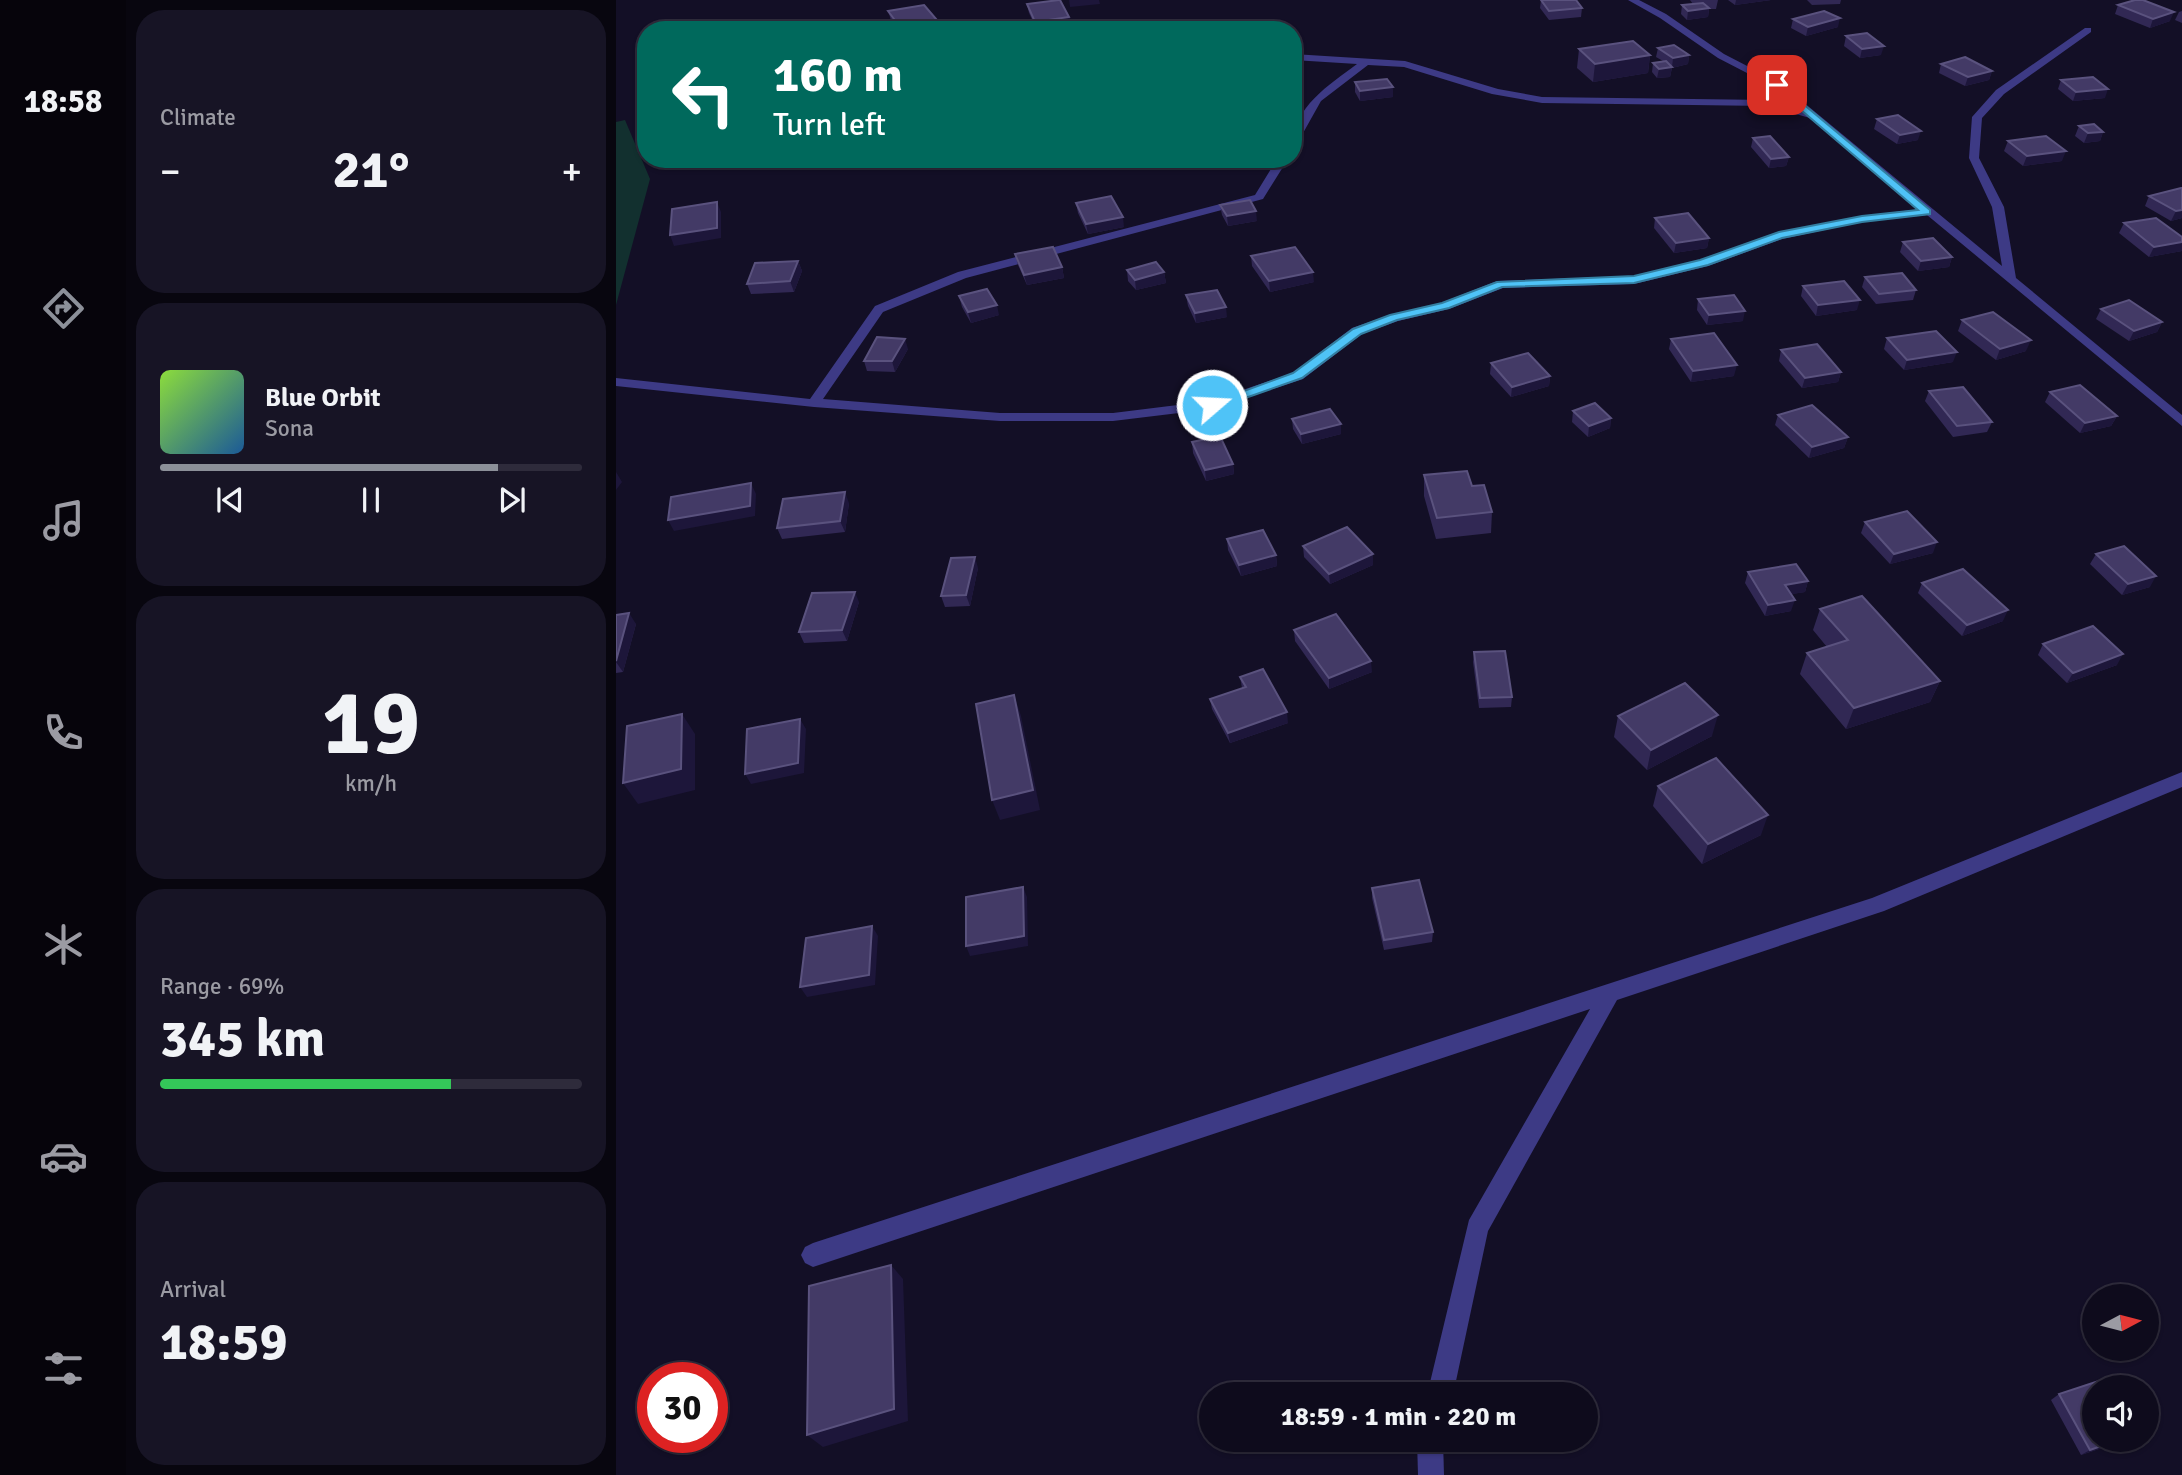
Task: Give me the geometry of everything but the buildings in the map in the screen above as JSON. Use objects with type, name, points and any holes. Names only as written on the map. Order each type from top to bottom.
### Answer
[{"type":"street","points":[[1632,0],[1663,16],[1721,56],[1777,85],[2182,422]]},
{"type":"street","points":[[2010,278],[1998,207],[1974,158],[1977,117],[2000,92],[2088,30]]},
{"type":"street","points":[[1302,57],[1405,64],[1496,92],[1542,100],[1768,103],[1818,118]]},
{"type":"street","points":[[1302,126],[1317,99],[1368,60]]},
{"type":"street","points":[[814,403],[879,309],[962,275],[1259,197],[1277,168]]},
{"type":"street","points":[[616,382],[814,403],[1000,417],[1113,417],[1212,405],[1297,376],[1357,331],[1394,318],[1445,306],[1501,284],[1634,280],[1704,263],[1779,236],[1862,219],[1927,212]]},
{"type":"street","points":[[813,1255],[1608,996],[1877,905],[2182,779]]},
{"type":"street","points":[[1443,1382],[1477,1228],[1608,996]]},
{"type":"street","points":[[1430,1452],[1431,1475]]},
{"type":"green space","points":[[625,120],[637,148],[637,168],[645,168],[650,179],[616,305],[616,122]]},
{"type":"route","points":[[1212,405],[1297,376],[1357,331],[1394,318],[1445,306],[1501,284],[1634,280],[1704,263],[1744,246],[1779,236],[1862,219],[1927,212],[1835,131],[1777,85]]}]
